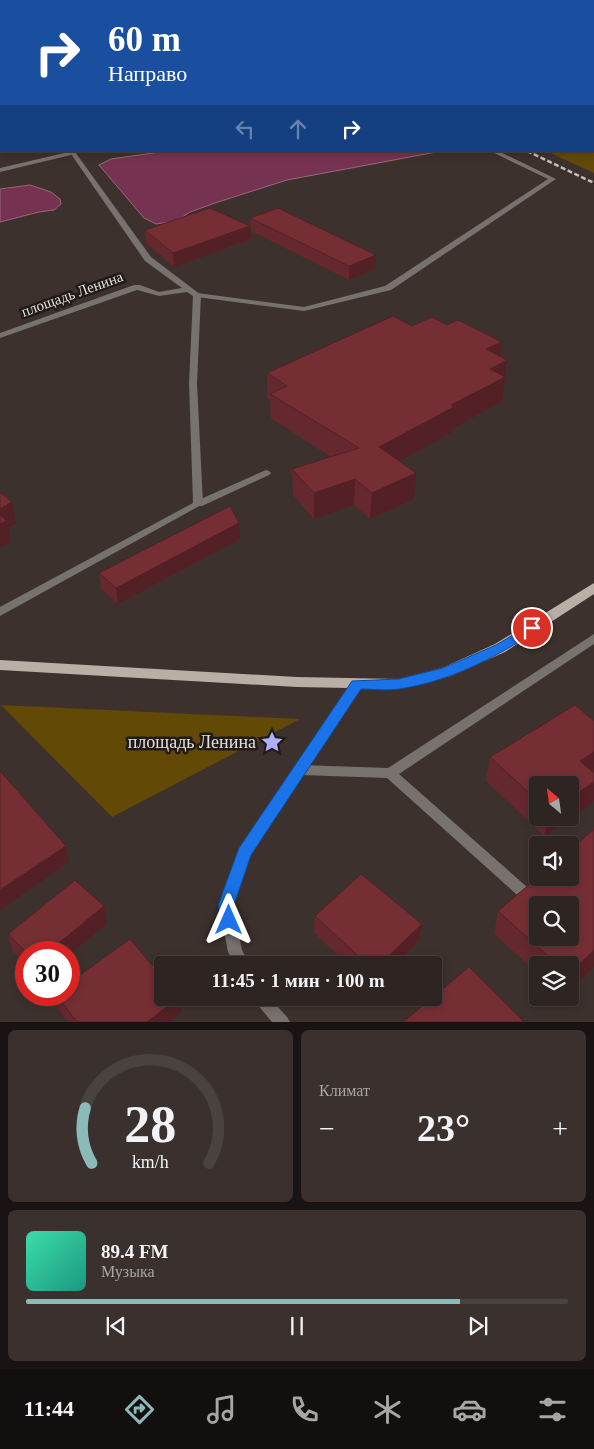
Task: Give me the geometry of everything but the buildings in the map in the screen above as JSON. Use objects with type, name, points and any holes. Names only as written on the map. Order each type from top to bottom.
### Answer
[{"type":"main road","points":[[0,665],[357,684],[399,684],[446,672],[500,648],[594,588]]},
{"type":"street","points":[[0,170],[71,152],[148,259],[193,292],[304,309],[388,288],[553,179],[495,152]]},
{"type":"street","name":"площадь Ленина","points":[[0,336],[137,287],[159,294],[193,292]]},
{"type":"street","points":[[193,292],[193,383],[198,504]]},
{"type":"street","points":[[0,612],[198,504],[266,473]]},
{"type":"street","points":[[301,770],[390,773],[594,638]]},
{"type":"street","points":[[237,956],[226,905],[244,853],[357,684]]},
{"type":"street","points":[[390,773],[529,897]]},
{"type":"street","points":[[268,1006],[282,1022]]},
{"type":"shaded area","points":[[160,152],[437,152],[287,180],[190,212],[176,221],[156,224],[144,218],[99,165],[111,159]]},
{"type":"shaded area","points":[[548,152],[594,152],[594,173]]},
{"type":"shaded area","points":[[30,185],[51,192],[60,199],[61,204],[54,210],[0,222],[0,189]]},
{"type":"shaded area","points":[[1,705],[300,719],[112,817]]},
{"type":"railway","points":[[529,152],[594,183]]},
{"type":"place","name":"площадь Ленина","points":[[272,742]]},
{"type":"route","points":[[229,920],[226,905],[244,853],[357,684],[399,684],[446,672],[500,648],[532,628]]}]
